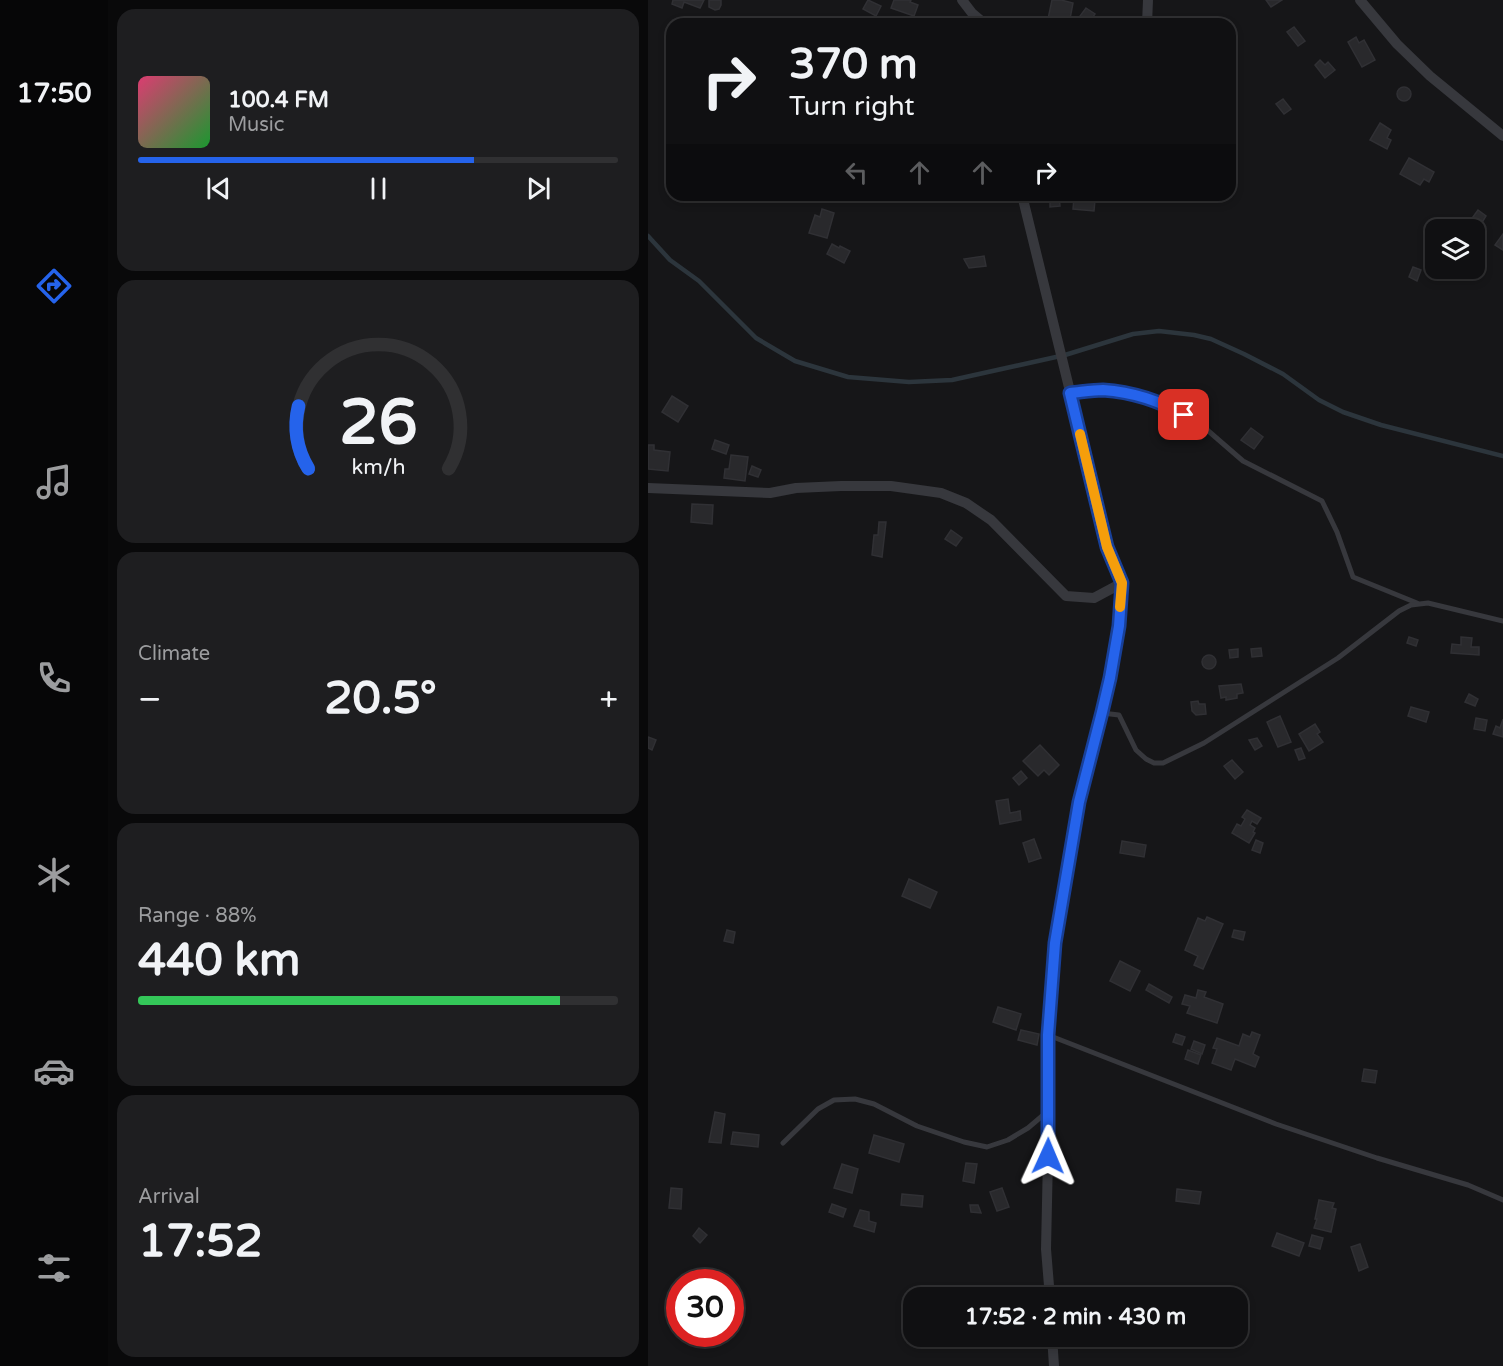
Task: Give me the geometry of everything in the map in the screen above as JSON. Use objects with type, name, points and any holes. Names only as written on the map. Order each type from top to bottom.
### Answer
[{"type":"street","points":[[962,0],[978,18]]},
{"type":"street","points":[[1146,18],[1148,0]]},
{"type":"street","points":[[1360,0],[1397,44],[1430,76],[1503,136]]},
{"type":"street","points":[[1024,201],[1107,547],[1122,583],[1119,626],[1102,712],[1079,802],[1055,943],[1048,1035],[1046,1249],[1049,1287]]},
{"type":"street","points":[[648,488],[770,493],[796,488],[891,486],[941,493],[966,502],[991,520],[1066,596],[1094,598],[1122,583]]},
{"type":"street","points":[[1053,1347],[1054,1366]]},
{"type":"lane","points":[[1070,393],[1103,390],[1140,396],[1171,407],[1198,422],[1243,461],[1322,501],[1337,532],[1353,577],[1419,604]]},
{"type":"lane","points":[[1102,712],[1119,715],[1136,750],[1154,763],[1163,763],[1204,743],[1338,658],[1399,610],[1411,605],[1428,603],[1503,621]]},
{"type":"lane","points":[[1048,1035],[1276,1124],[1377,1158],[1468,1185],[1503,1200]]},
{"type":"lane","points":[[783,1143],[818,1109],[834,1100],[855,1099],[874,1104],[917,1126],[964,1142],[987,1147],[1008,1140],[1028,1128],[1049,1110]]},
{"type":"building","points":[[673,0],[704,0],[700,8],[684,2],[682,8],[672,4]]},
{"type":"building","points":[[709,0],[721,0],[719,9],[709,7]]},
{"type":"building","points":[[868,0],[881,6],[876,16],[863,9]]},
{"type":"building","points":[[894,0],[911,0],[910,2],[918,5],[914,16],[891,8]]},
{"type":"building","points":[[1052,0],[1073,3],[1070,18],[1048,18]]},
{"type":"building","points":[[1266,0],[1282,0],[1271,7]]},
{"type":"building","points":[[1086,8],[1095,14],[1092,18],[1080,16]]},
{"type":"building","points":[[1294,27],[1305,41],[1298,46],[1287,32]]},
{"type":"building","points":[[1356,37],[1359,43],[1364,40],[1375,60],[1362,67],[1348,42]]},
{"type":"building","points":[[1320,60],[1325,65],[1328,62],[1335,70],[1325,78],[1315,65]]},
{"type":"building","points":[[1401,87],[1407,87],[1411,94],[1407,101],[1401,101],[1397,97],[1397,91]]},
{"type":"building","points":[[1283,99],[1291,109],[1284,114],[1276,104]]},
{"type":"building","points":[[1380,123],[1391,130],[1387,138],[1391,140],[1387,149],[1370,140]]},
{"type":"building","points":[[1409,158],[1434,172],[1429,182],[1424,179],[1420,185],[1400,174]]},
{"type":"building","points":[[1050,201],[1060,201],[1060,206],[1050,207]]},
{"type":"building","points":[[1074,201],[1095,201],[1094,211],[1073,209]]},
{"type":"building","points":[[822,209],[834,213],[827,238],[809,233],[815,215],[820,217]]},
{"type":"building","points":[[1478,210],[1486,216],[1484,219],[1473,217]]},
{"type":"building","points":[[1503,234],[1503,250],[1495,245]]},
{"type":"building","points":[[832,244],[850,251],[844,263],[827,254]]},
{"type":"building","points":[[984,256],[986,266],[969,268],[964,259]]},
{"type":"building","points":[[1413,267],[1421,270],[1417,281],[1409,277]]},
{"type":"building","points":[[672,396],[688,406],[678,422],[662,412]]},
{"type":"building","points":[[1251,428],[1263,437],[1254,449],[1241,440]]},
{"type":"building","points":[[715,440],[729,445],[726,454],[712,449]]},
{"type":"building","points":[[648,445],[654,445],[654,450],[670,452],[668,471],[648,469]]},
{"type":"building","points":[[731,455],[748,457],[745,481],[724,478],[725,469],[729,469]]},
{"type":"building","points":[[752,466],[761,470],[758,477],[749,474]]},
{"type":"building","points":[[692,504],[713,505],[712,524],[691,522]]},
{"type":"building","points":[[879,522],[886,522],[882,557],[872,555],[874,535],[878,535]]},
{"type":"building","points":[[951,530],[962,538],[956,546],[945,539]]},
{"type":"building","points":[[1409,637],[1418,640],[1416,646],[1407,643]]},
{"type":"building","points":[[1461,637],[1472,638],[1471,647],[1479,647],[1479,655],[1451,653],[1452,644],[1461,645]]},
{"type":"building","points":[[1261,648],[1262,656],[1252,657],[1251,649]]},
{"type":"building","points":[[1238,649],[1238,657],[1230,658],[1229,650]]},
{"type":"building","points":[[1206,655],[1212,655],[1216,662],[1212,669],[1206,669],[1202,665],[1202,659]]},
{"type":"building","points":[[1241,684],[1243,693],[1237,694],[1237,698],[1226,700],[1226,697],[1221,698],[1219,686]]},
{"type":"building","points":[[1469,694],[1478,699],[1475,706],[1465,702]]},
{"type":"building","points":[[1198,701],[1199,704],[1205,704],[1206,714],[1196,715],[1192,711],[1191,702]]},
{"type":"building","points":[[1411,707],[1429,712],[1426,722],[1408,716]]},
{"type":"building","points":[[1280,716],[1291,742],[1278,747],[1267,722]]},
{"type":"building","points":[[1476,718],[1487,720],[1485,731],[1474,729]]},
{"type":"building","points":[[1503,719],[1503,737],[1493,734],[1496,726],[1500,728]]},
{"type":"building","points":[[1315,724],[1320,732],[1317,734],[1323,742],[1309,751],[1299,734]]},
{"type":"building","points":[[648,737],[656,740],[652,750],[648,748]]},
{"type":"building","points":[[1257,738],[1262,746],[1255,750],[1249,740]]},
{"type":"building","points":[[1040,745],[1059,765],[1049,775],[1044,770],[1038,776],[1023,761]]},
{"type":"building","points":[[1301,748],[1305,758],[1299,760],[1295,750]]},
{"type":"building","points":[[1232,760],[1243,772],[1235,779],[1224,766]]},
{"type":"building","points":[[1021,771],[1027,778],[1019,785],[1013,778]]},
{"type":"building","points":[[1008,799],[1010,813],[1020,811],[1021,820],[1000,824],[996,801]]},
{"type":"building","points":[[1247,810],[1261,818],[1257,824],[1252,821],[1250,825],[1255,828],[1253,832],[1255,833],[1249,843],[1232,833],[1237,824],[1241,826],[1245,819],[1242,817]]},
{"type":"building","points":[[1034,839],[1041,858],[1029,862],[1023,843]]},
{"type":"building","points":[[1256,840],[1263,843],[1260,853],[1252,850]]},
{"type":"building","points":[[1122,841],[1146,845],[1144,857],[1120,853]]},
{"type":"building","points":[[909,879],[937,892],[930,908],[902,896]]},
{"type":"building","points":[[1207,917],[1223,924],[1203,969],[1194,965],[1198,956],[1185,950],[1198,918],[1205,921]]},
{"type":"building","points":[[727,930],[735,932],[733,943],[724,941]]},
{"type":"building","points":[[1234,930],[1245,932],[1243,940],[1232,937]]},
{"type":"building","points":[[1120,961],[1140,971],[1130,991],[1110,981]]},
{"type":"building","points":[[1149,984],[1172,997],[1169,1003],[1146,990]]},
{"type":"building","points":[[1198,990],[1206,992],[1204,997],[1223,1004],[1217,1023],[1187,1013],[1190,1006],[1182,1004],[1185,995],[1196,998]]},
{"type":"building","points":[[998,1007],[1021,1014],[1016,1030],[993,1022]]},
{"type":"building","points":[[1021,1030],[1039,1034],[1037,1045],[1018,1040]]},
{"type":"building","points":[[1252,1032],[1260,1035],[1253,1054],[1259,1057],[1255,1067],[1235,1059],[1231,1070],[1212,1063],[1217,1049],[1213,1048],[1217,1038],[1239,1046],[1243,1034],[1250,1037]]},
{"type":"building","points":[[1176,1034],[1185,1037],[1182,1045],[1173,1042]]},
{"type":"building","points":[[1194,1041],[1205,1045],[1202,1054],[1191,1049]]},
{"type":"building","points":[[1188,1050],[1201,1055],[1198,1064],[1185,1059]]},
{"type":"building","points":[[1364,1069],[1377,1071],[1375,1083],[1362,1081]]},
{"type":"building","points":[[715,1112],[725,1114],[721,1143],[709,1142]]},
{"type":"building","points":[[733,1132],[759,1135],[758,1147],[731,1144]]},
{"type":"building","points":[[874,1135],[904,1144],[899,1162],[869,1153]]},
{"type":"building","points":[[966,1163],[977,1164],[974,1183],[963,1181]]},
{"type":"building","points":[[842,1164],[858,1169],[852,1193],[834,1188]]},
{"type":"building","points":[[671,1188],[682,1189],[681,1209],[669,1208]]},
{"type":"building","points":[[1002,1188],[1009,1207],[997,1211],[990,1192]]},
{"type":"building","points":[[1177,1189],[1201,1192],[1199,1204],[1176,1201]]},
{"type":"building","points":[[902,1194],[923,1196],[922,1207],[901,1205]]},
{"type":"building","points":[[1319,1200],[1334,1203],[1332,1208],[1336,1209],[1331,1232],[1314,1228]]},
{"type":"building","points":[[832,1204],[846,1209],[843,1217],[829,1212]]},
{"type":"building","points":[[970,1205],[978,1205],[981,1213],[971,1212]]},
{"type":"building","points":[[860,1210],[869,1212],[869,1221],[876,1223],[874,1232],[854,1226]]},
{"type":"building","points":[[699,1228],[707,1235],[700,1243],[693,1236]]},
{"type":"building","points":[[1277,1233],[1304,1243],[1299,1256],[1272,1246]]},
{"type":"building","points":[[1312,1235],[1323,1238],[1320,1249],[1309,1246]]},
{"type":"building","points":[[1360,1244],[1368,1267],[1359,1271],[1351,1247]]},
{"type":"waterway","points":[[648,236],[670,260],[699,281],[756,338],[795,361],[848,377],[909,382],[952,380],[1065,355],[1133,334],[1159,331],[1194,335],[1211,339],[1283,374],[1319,400],[1343,412],[1381,425],[1503,456]]},
{"type":"slow traffic","points":[[1080,434],[1107,547],[1122,583],[1120,607]]},
{"type":"route","points":[[1048,1156],[1048,1035],[1055,943],[1079,802],[1110,678],[1119,626],[1122,583],[1107,547],[1070,393],[1103,390],[1140,396],[1171,407],[1184,415]]}]
